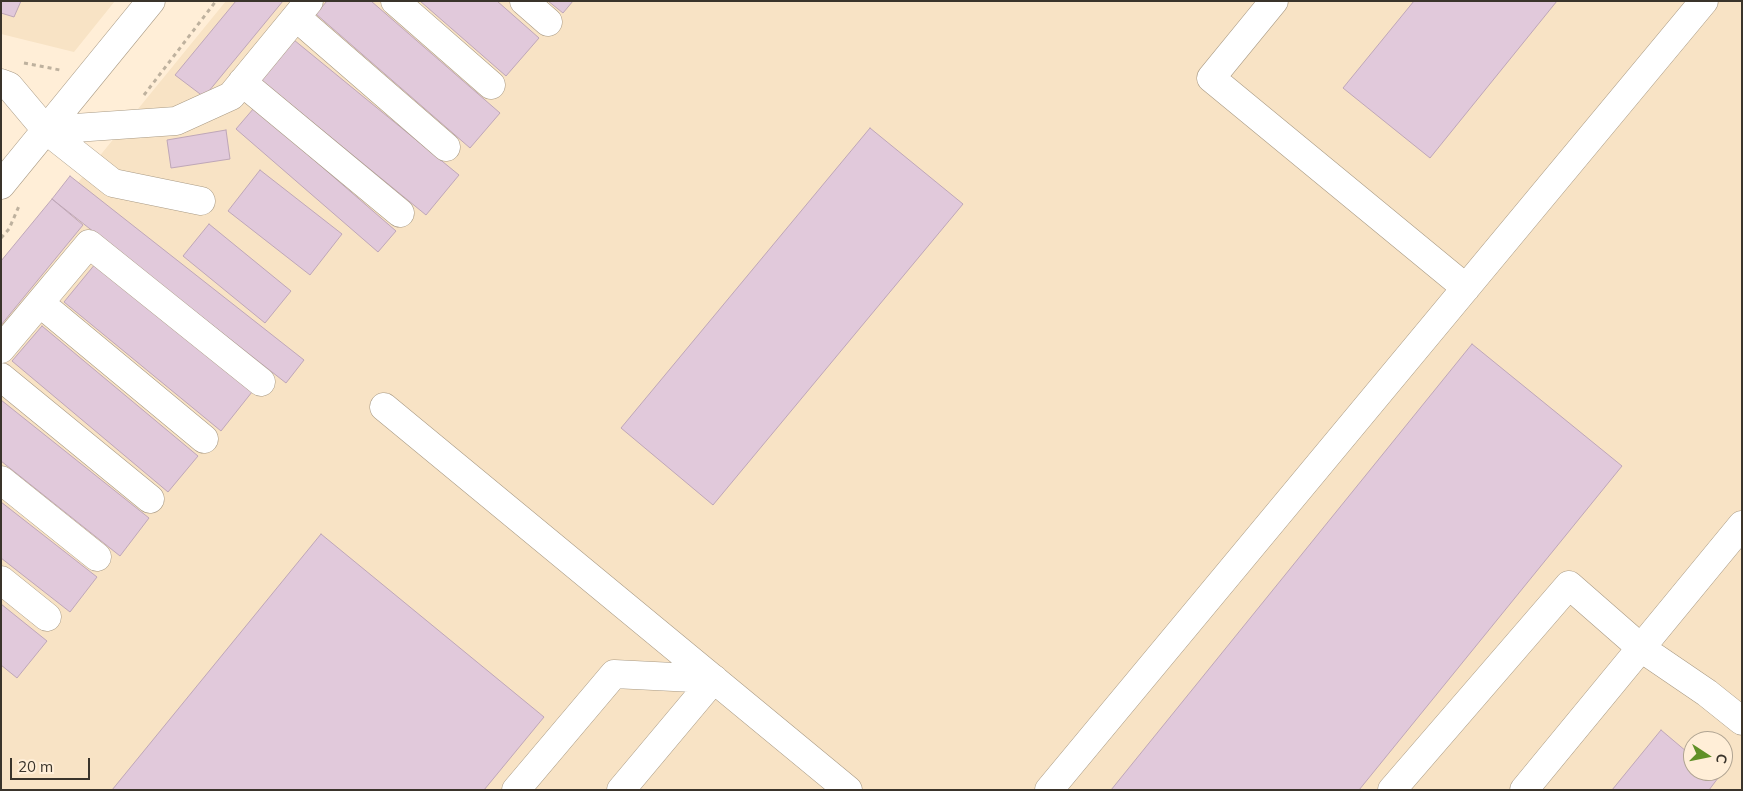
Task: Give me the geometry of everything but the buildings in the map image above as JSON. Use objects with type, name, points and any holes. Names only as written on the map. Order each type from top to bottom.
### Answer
[{"type":"street","points":[[1,185],[151,1]]},
{"type":"street","points":[[396,1],[491,85]]},
{"type":"street","points":[[524,1],[548,22]]},
{"type":"street","points":[[1274,1],[1212,78],[1466,288]]},
{"type":"street","points":[[1049,790],[1704,1]]},
{"type":"street","points":[[46,130],[176,121],[231,96],[303,9],[446,147]]},
{"type":"street","points":[[242,82],[400,213]]},
{"type":"street","points":[[1,83],[9,86],[46,130],[113,183],[201,201]]},
{"type":"street","points":[[1,349],[88,244],[261,382]]},
{"type":"street","points":[[40,303],[204,439]]},
{"type":"street","points":[[1,377],[150,499]]},
{"type":"street","points":[[384,407],[848,790]]},
{"type":"street","points":[[1,480],[97,557]]},
{"type":"street","points":[[1524,790],[1742,525]]},
{"type":"street","points":[[1,580],[47,617]]},
{"type":"street","points":[[1392,790],[1569,585],[1641,648],[1707,693],[1742,721]]},
{"type":"street","points":[[516,790],[614,674],[714,679]]},
{"type":"street","points":[[621,790],[714,679]]},
{"type":"path","points":[[121,125],[216,1]]},
{"type":"path","points":[[1,238],[9,229],[20,205]]},
{"type":"shaded area","points":[[1,1],[115,1],[74,52],[1,34]]},
{"type":"shaded area","points":[[226,1],[1742,1],[1742,790],[1,790],[1,277]]}]
